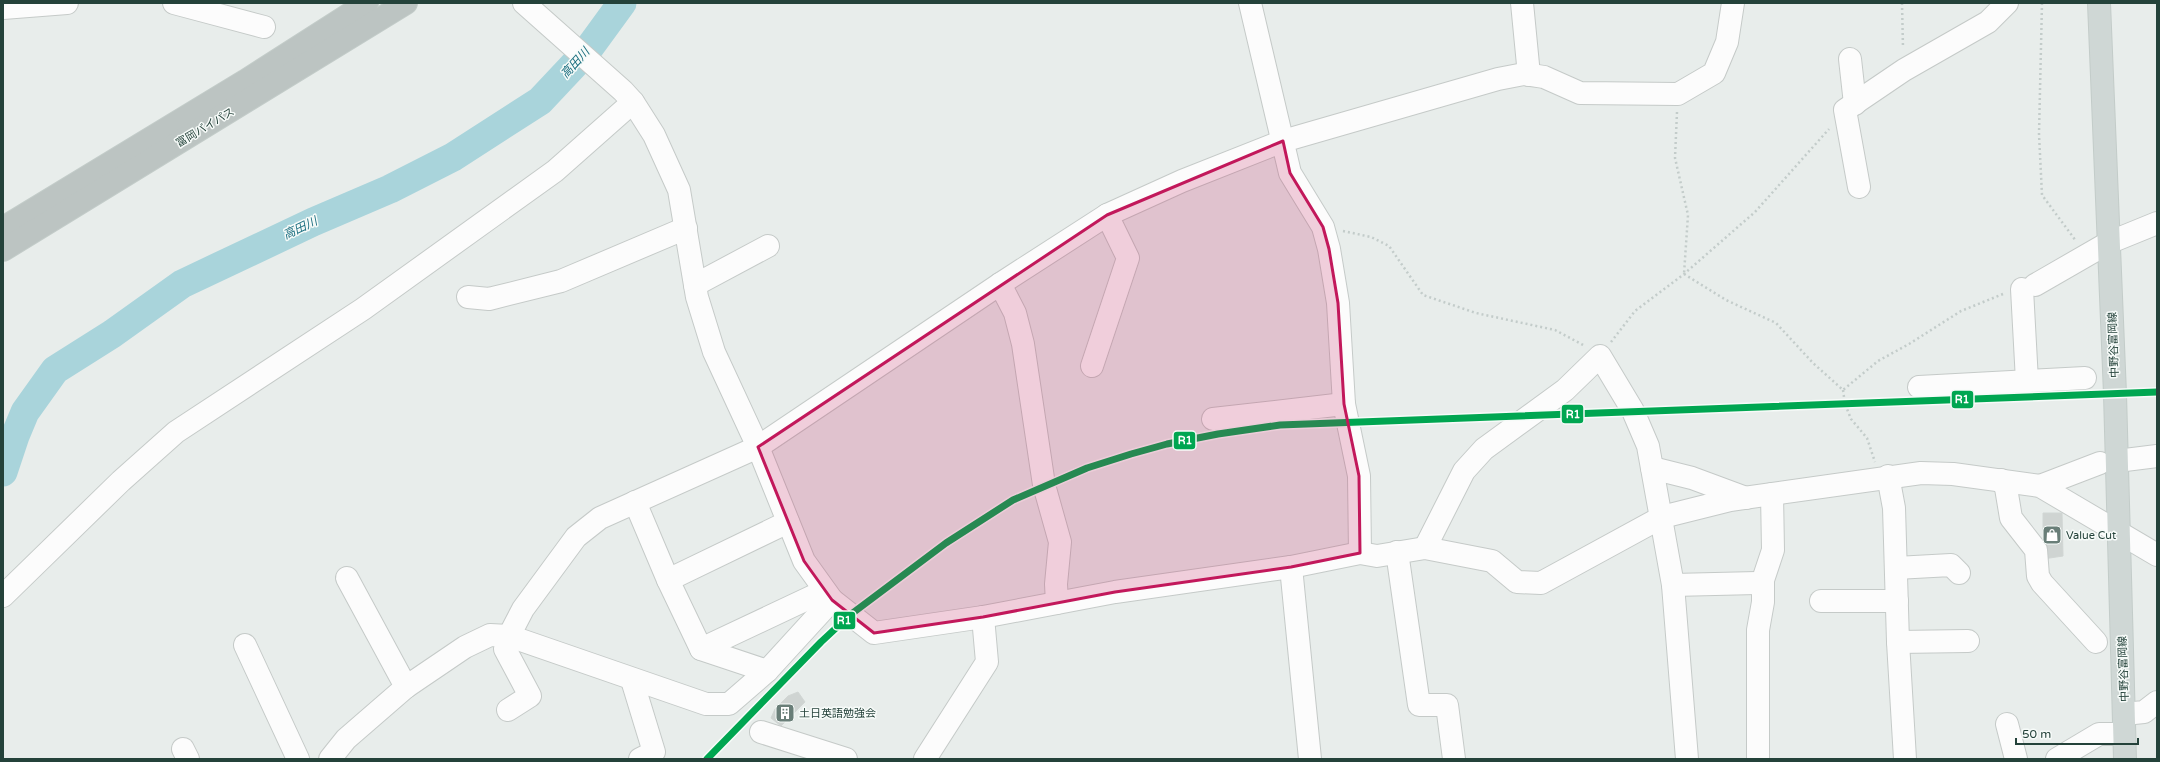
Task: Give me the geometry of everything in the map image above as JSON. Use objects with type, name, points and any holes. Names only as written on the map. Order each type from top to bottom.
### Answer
[{"type":"highway","name":"富岡バイパス","points":[[3,228],[245,81],[367,3]]},
{"type":"highway","name":"富岡バイパス","points":[[3,250],[406,3]]},
{"type":"main road","name":"中野谷富岡線","points":[[2099,3],[2108,243],[2108,462],[2119,534],[2125,759]]},
{"type":"street","points":[[3,8],[67,3]]},
{"type":"street","points":[[174,3],[224,10],[264,27]]},
{"type":"street","points":[[524,3],[628,96],[654,135],[679,190],[697,297],[714,352],[758,447],[804,561],[828,596],[874,633],[984,617],[1115,592],[1291,567],[1360,553],[1376,556],[1425,548],[1492,561],[1517,582],[1541,583],[1662,517],[1747,498],[1921,472],[1953,474],[2040,486],[2119,534],[2157,555]]},
{"type":"street","points":[[1250,3],[1290,173],[1323,227],[1329,249],[1338,303],[1344,404],[1359,476],[1360,553]]},
{"type":"street","points":[[1522,3],[1529,75]]},
{"type":"street","points":[[508,710],[530,696],[505,650],[509,636],[523,609],[576,537],[600,518],[758,447],[1000,284],[1107,215],[1182,181],[1283,141],[1498,79],[1529,75],[1544,77],[1580,93],[1678,94],[1714,73],[1727,42],[1733,3]]},
{"type":"street","points":[[1850,107],[1904,70],[1988,22],[2006,3]]},
{"type":"street","points":[[1850,59],[1850,107],[1859,187]]},
{"type":"street","points":[[3,596],[121,481],[176,432],[363,309],[555,172],[628,96]]},
{"type":"street","points":[[1092,366],[1128,258],[1107,215]]},
{"type":"street","points":[[2027,382],[2028,287],[2108,243],[2157,223]]},
{"type":"street","points":[[468,297],[489,299],[561,282],[686,228]]},
{"type":"street","points":[[695,285],[768,246]]},
{"type":"street","points":[[1000,284],[1015,313],[1022,344],[1044,485],[1060,542],[1056,584],[1057,603]]},
{"type":"street","points":[[1425,548],[1464,472],[1484,449],[1565,390],[1600,356],[1633,411],[1648,446],[1662,517],[1673,585],[1687,759]]},
{"type":"street","points":[[1919,387],[2085,378]]},
{"type":"street","points":[[1213,419],[1344,404]]},
{"type":"street","points":[[2040,486],[2108,462],[2157,456]]},
{"type":"street","points":[[1652,468],[1692,478],[1747,498]]},
{"type":"street","points":[[1882,477],[1894,508],[1898,642],[1905,759]]},
{"type":"street","points":[[2001,480],[2006,488],[2012,518],[2036,550],[2038,576],[2042,583],[2096,642]]},
{"type":"street","points":[[1758,759],[1758,630],[1763,602],[1764,580],[1773,550],[1772,494]]},
{"type":"street","points":[[635,502],[668,580],[701,650],[767,671]]},
{"type":"street","points":[[668,580],[788,522]]},
{"type":"street","points":[[1397,552],[1419,705],[1447,705],[1454,759]]},
{"type":"street","points":[[1896,568],[1951,566],[1959,573]]},
{"type":"street","points":[[1291,567],[1310,759]]},
{"type":"street","points":[[347,578],[406,687]]},
{"type":"street","points":[[1673,585],[1757,583]]},
{"type":"street","points":[[701,650],[828,596]]},
{"type":"street","points":[[330,759],[346,739],[406,687],[465,647],[490,635],[509,636],[632,680],[706,704],[729,704],[767,671],[828,596]]},
{"type":"street","points":[[1820,601],[1897,601]]},
{"type":"street","points":[[925,759],[987,662],[984,617]]},
{"type":"street","points":[[1898,642],[1968,641]]},
{"type":"street","points":[[245,645],[298,759]]},
{"type":"street","points":[[632,680],[654,752],[640,759]]},
{"type":"street","points":[[2057,759],[2099,734],[2124,724],[2157,702]]},
{"type":"street","points":[[2007,724],[2016,759]]},
{"type":"street","points":[[761,732],[846,759]]},
{"type":"path","points":[[1902,3],[1904,70]]},
{"type":"path","points":[[2042,3],[2039,134],[2042,195],[2069,233],[2088,254]]},
{"type":"path","points":[[1678,94],[1675,158],[1688,215],[1684,274]]},
{"type":"path","points":[[1323,227],[1371,237],[1389,246],[1423,295],[1476,313],[1555,330],[1584,345],[1600,356],[1635,311],[1684,274],[1755,212],[1850,107]]},
{"type":"path","points":[[1684,274],[1726,300],[1776,324],[1843,390],[1845,404],[1851,419],[1867,438],[1876,467],[1882,477]]},
{"type":"path","points":[[1843,390],[1878,361],[1961,311],[1997,296],[2028,287]]},
{"type":"highlighted area","points":[[1283,141],[1290,173],[1323,227],[1329,249],[1338,303],[1344,404],[1359,476],[1360,553],[1291,567],[1115,592],[983,617],[874,633],[832,600],[804,561],[758,447],[1107,215]]},
{"type":"building","name":"Value Cut","points":[[2043,513],[2062,513],[2063,556],[2043,559]]},
{"type":"building","name":"土日英語勉強会","points":[[798,692],[805,702],[781,726],[771,718],[775,709],[788,696]]},
{"type":"waterway","name":"高田川","points":[[3,472],[25,412],[55,370],[112,334],[182,284],[313,222],[390,189],[453,157],[540,101],[587,51],[622,3]]},
{"type":"transit line","name":"R1","points":[[707,759],[821,642],[850,615],[946,543],[1013,500],[1087,468],[1167,444],[1218,434],[1280,425],[2157,392]]},
{"type":"place","name":"Value Cut","points":[[2052,535]]},
{"type":"place","name":"土日英語勉強会","points":[[785,713]]}]
